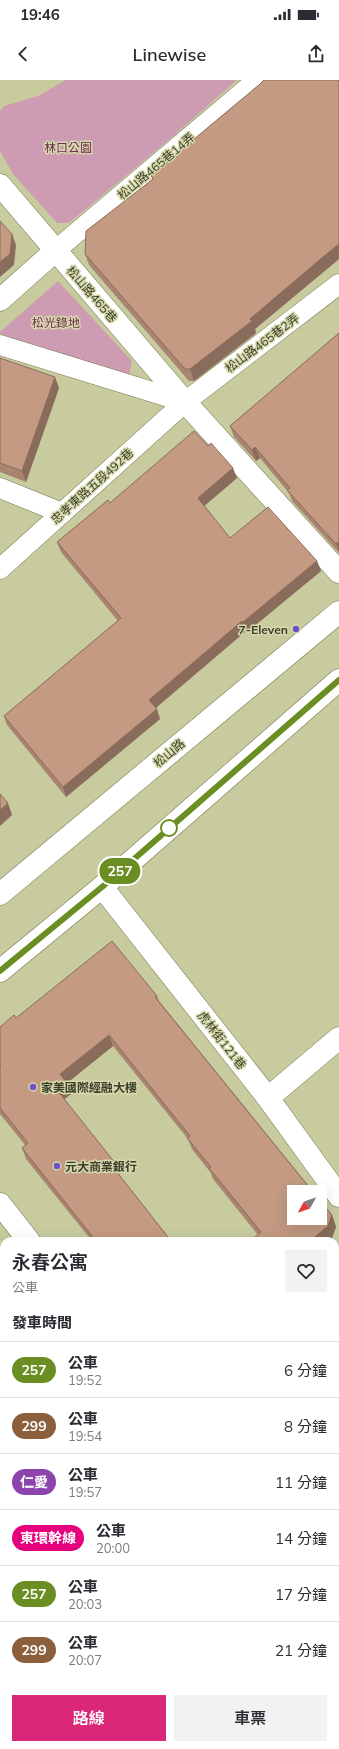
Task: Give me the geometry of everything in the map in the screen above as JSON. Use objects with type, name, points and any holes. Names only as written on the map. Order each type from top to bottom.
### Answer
[{"type":"street","name":"松山路465巷","points":[[0,185],[185,402],[339,572]]},
{"type":"street","points":[[0,300],[55,251]]},
{"type":"street","name":"松山路","points":[[0,894],[339,612]]},
{"type":"street","points":[[0,971],[102,887],[339,680]]},
{"type":"street","name":"虎林街121巷","points":[[102,887],[268,1098],[339,1196]]},
{"type":"street","points":[[268,1098],[339,1038]]},
{"type":"street","points":[[0,1204],[26,1237]]},
{"type":"lane","name":"松山路465巷14弄","points":[[55,251],[258,80]]},
{"type":"lane","name":"松山路465巷2弄","points":[[185,402],[339,284]]},
{"type":"lane","points":[[0,345],[185,402]]},
{"type":"lane","name":"忠孝東路五段492巷","points":[[0,569],[185,402]]},
{"type":"lane","points":[[0,488],[62,513]]},
{"type":"green space","name":"林口公園","points":[[66,80],[237,80],[164,144],[69,223],[57,223],[13,174],[0,151],[0,111],[4,106],[38,96]]},
{"type":"green space","name":"松光錄地","points":[[58,281],[132,361],[129,377],[0,334],[0,332]]},
{"type":"building","points":[[264,80],[339,80],[339,244],[250,319],[252,321],[190,369],[185,369],[85,254],[86,231],[153,179],[151,175]]},
{"type":"building","points":[[0,221],[12,234],[10,254],[0,262]]},
{"type":"building","points":[[339,333],[339,543],[338,542],[336,544],[287,490],[290,488],[255,447],[252,450],[230,426]]},
{"type":"building","points":[[0,358],[55,377],[22,471],[0,463]]},
{"type":"building","points":[[194,431],[208,446],[211,443],[233,468],[198,498],[230,538],[268,507],[317,561],[243,622],[242,621],[149,700],[157,709],[63,787],[4,716],[121,618],[57,542],[108,500],[110,503]]},
{"type":"building","points":[[0,794],[8,803],[0,810]]},
{"type":"building","points":[[112,941],[157,996],[155,997],[307,1185],[287,1185],[287,1225],[327,1225],[327,1209],[332,1215],[328,1226],[315,1237],[255,1237],[261,1232],[209,1168],[211,1167],[187,1138],[190,1136],[109,1035],[60,1074],[67,1083],[57,1090],[116,1164],[113,1167],[168,1237],[93,1237],[22,1148],[28,1143],[0,1108],[0,1027],[14,1015],[16,1018]]},
{"type":"bus line","name":"257","points":[[0,971],[102,887],[339,680]]},
{"type":"place","name":"7-Eleven","points":[[296,629]]},
{"type":"place","name":"家美國際經融大樓","points":[[33,1087]]},
{"type":"place","name":"元大商業銀行","points":[[57,1166]]}]
